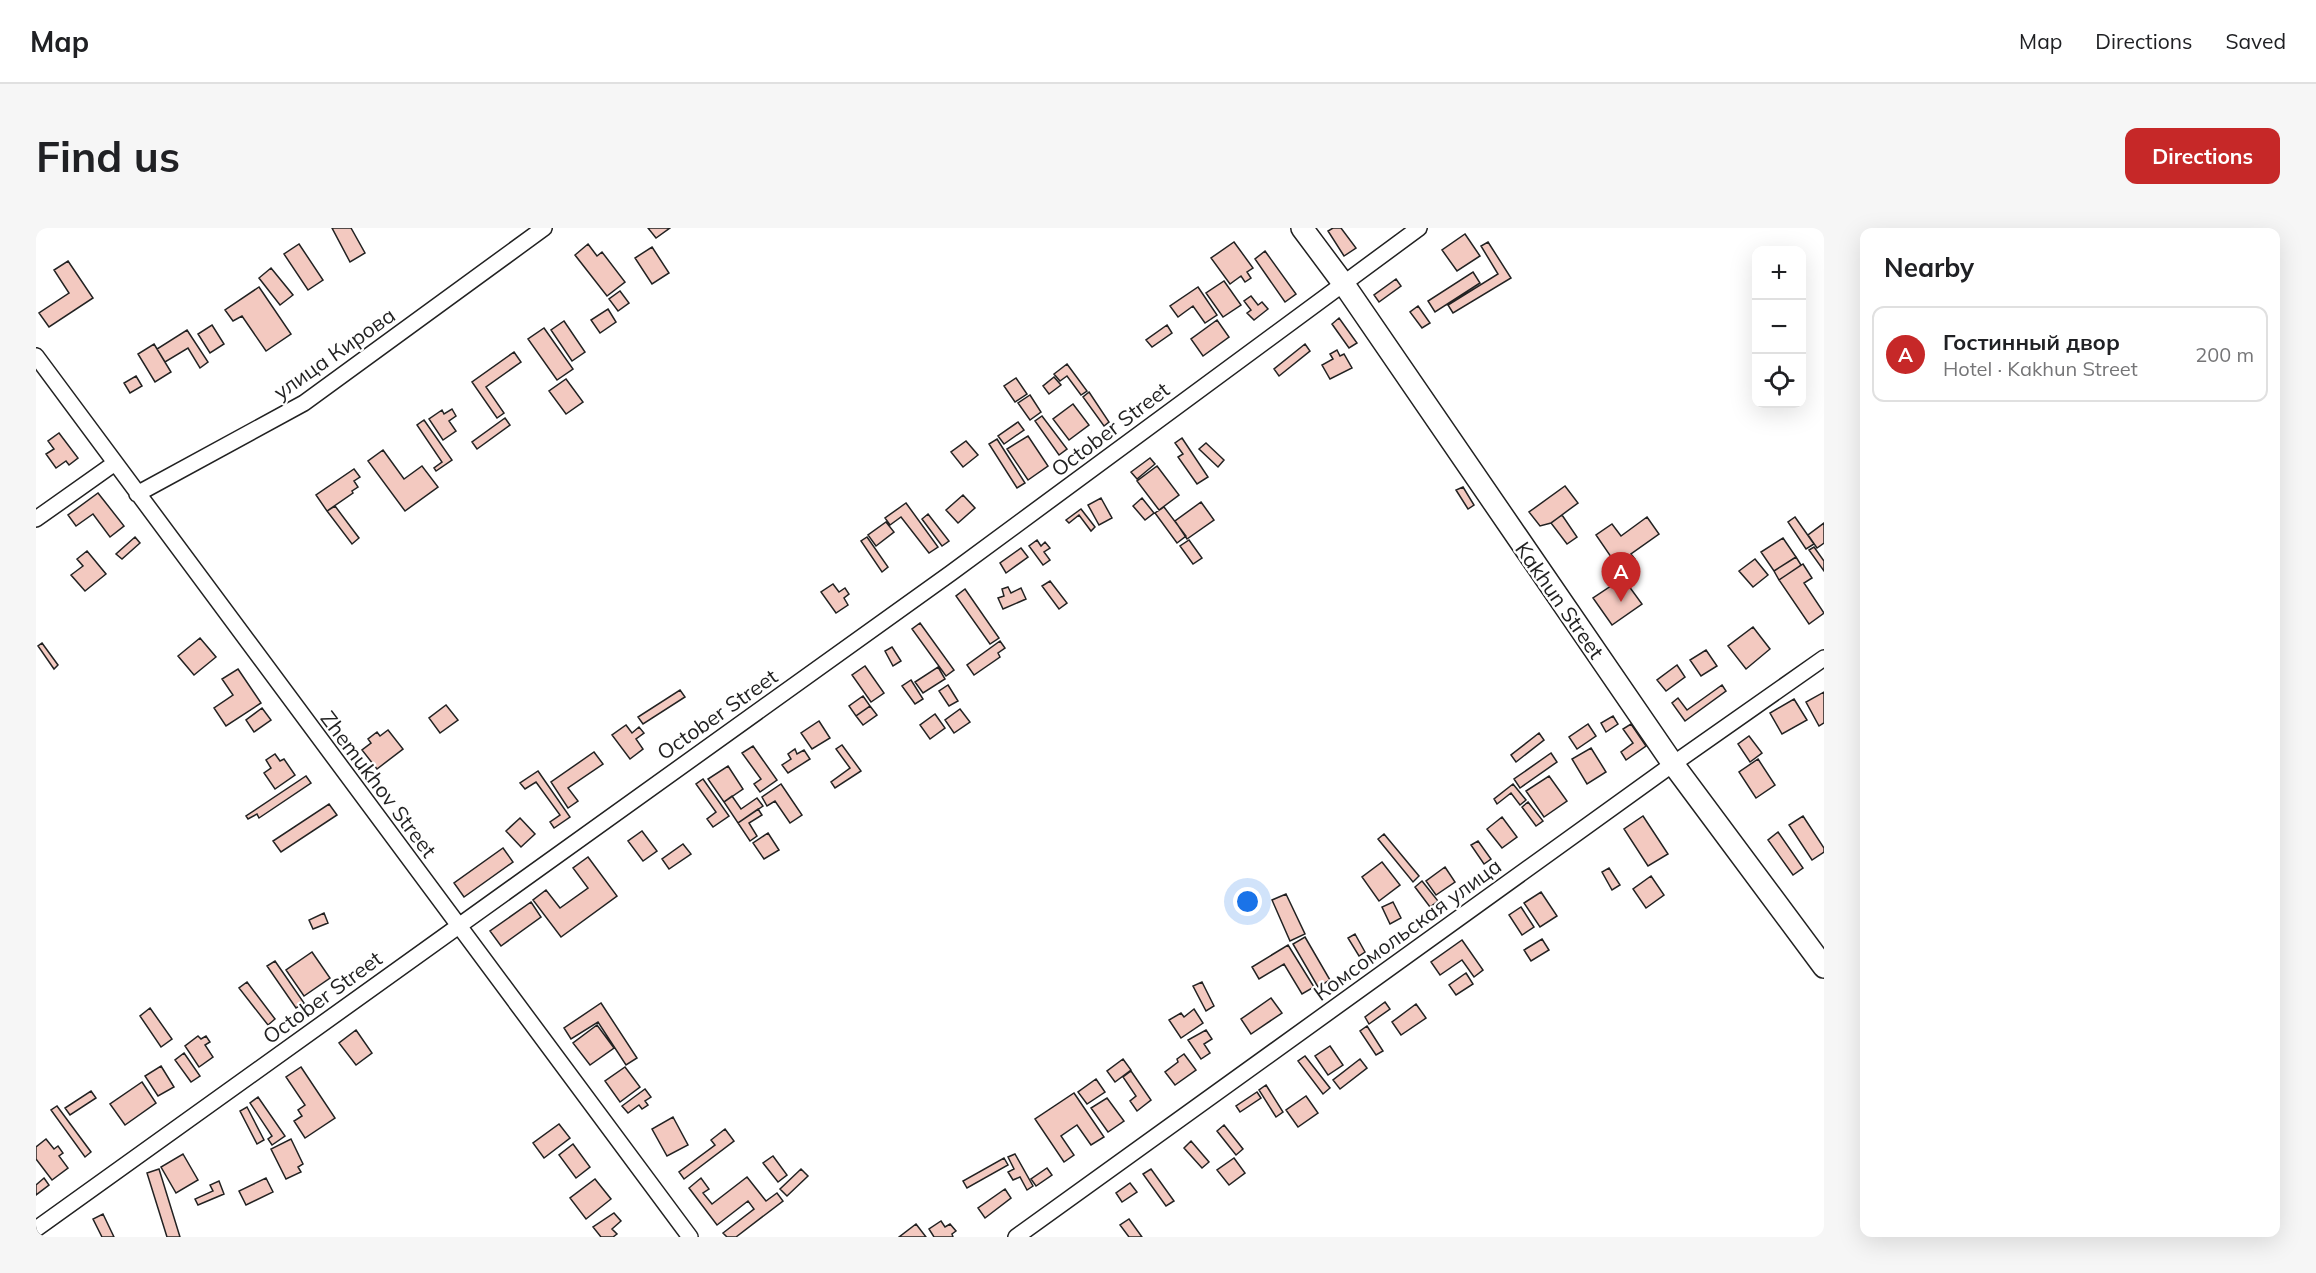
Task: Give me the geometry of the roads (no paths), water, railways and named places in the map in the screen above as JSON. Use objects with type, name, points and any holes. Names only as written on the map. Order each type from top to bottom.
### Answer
[{"type":"street","name":"улица Кирова","points":[[137,494],[304,403],[544,228]]},
{"type":"street","name":"Kakhun Street","points":[[1302,228],[1672,764],[1824,967]]},
{"type":"street","name":"October Street","points":[[36,1229],[951,573],[1419,228]]},
{"type":"street","name":"Zhemukhov Street","points":[[36,356],[690,1237]]},
{"type":"street","points":[[36,519],[115,463]]},
{"type":"street","name":"Комсомольская улица","points":[[1016,1237],[1672,764],[1824,658]]},
{"type":"place","name":"Гостинный двор","points":[[1621,602]]}]
